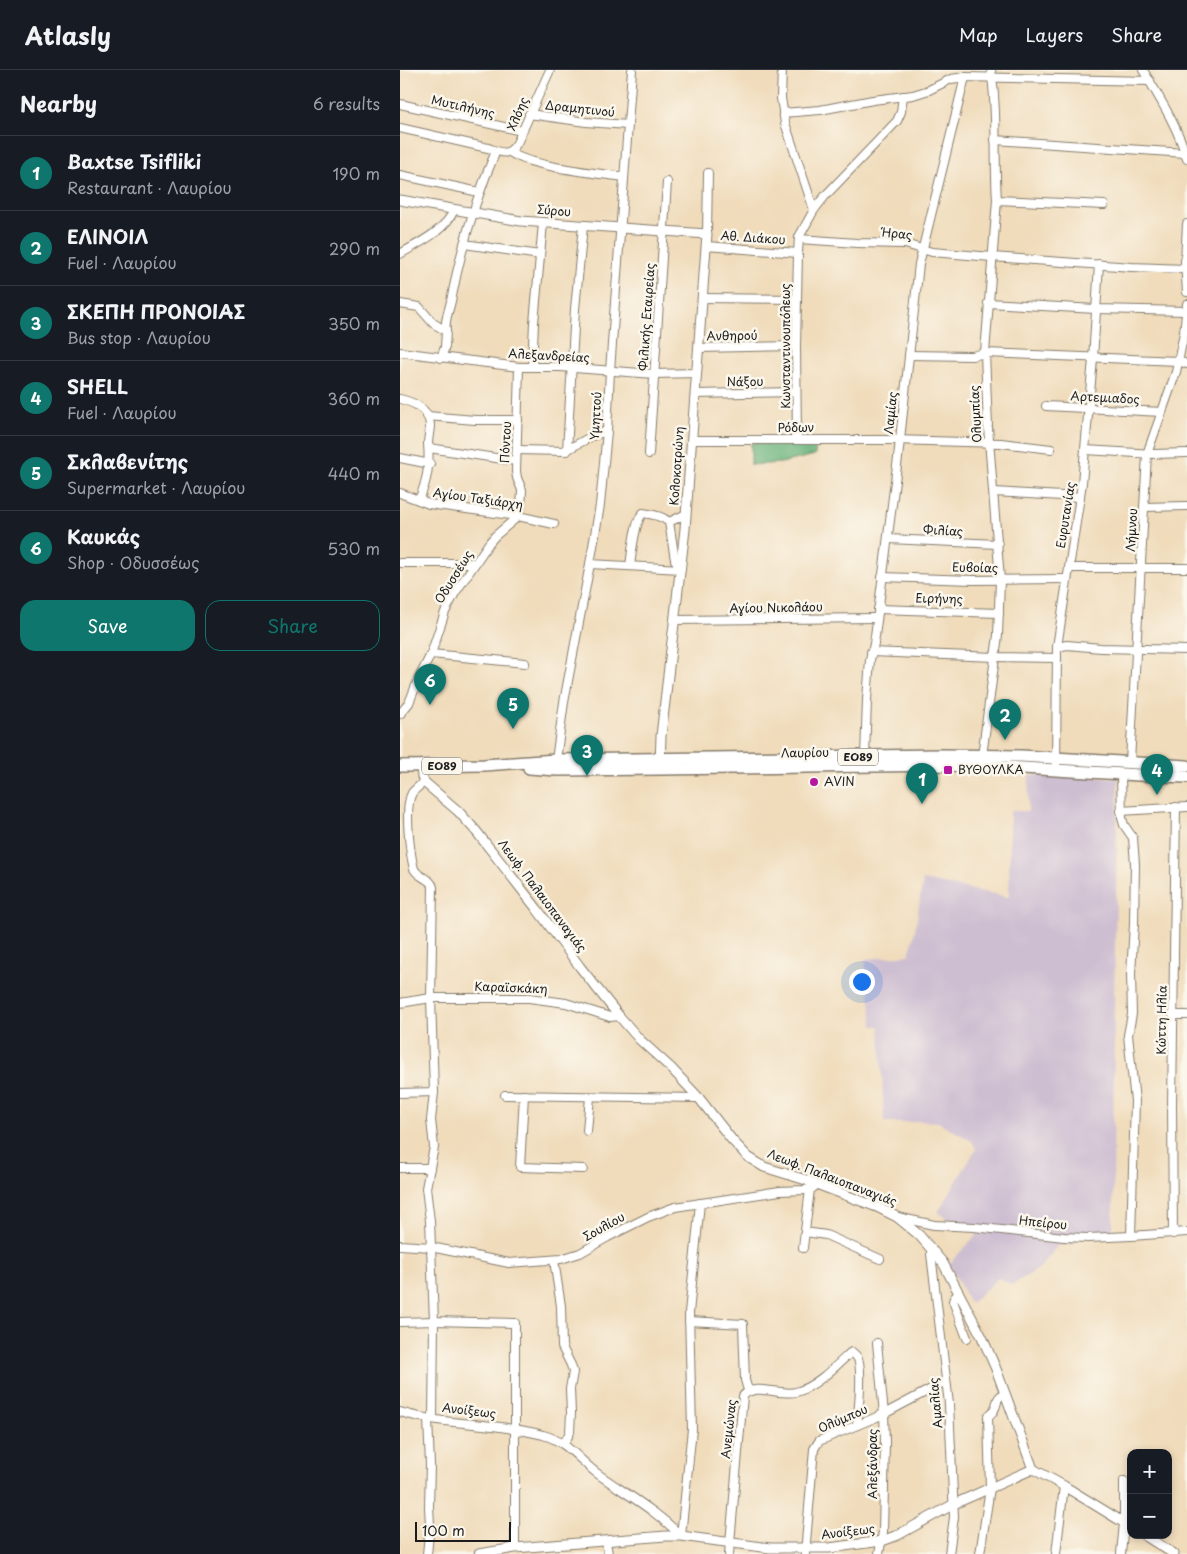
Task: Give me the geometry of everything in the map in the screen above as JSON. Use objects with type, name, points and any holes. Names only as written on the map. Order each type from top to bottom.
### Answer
[{"type":"main road","name":"Λαυρίου","points":[[484,765],[557,770],[660,764],[941,755],[982,756],[1056,764],[1121,774],[1187,777]]},
{"type":"main road","name":"Λαυρίου","points":[[400,766],[484,765],[556,760],[660,764],[1005,766],[1130,762],[1187,766]]},
{"type":"street","name":"Χλόης","points":[[510,152],[517,143],[550,70]]},
{"type":"street","name":"Υμηττού","points":[[556,760],[571,662],[600,505],[621,228],[630,70]]},
{"type":"street","points":[[782,70],[782,113],[814,210]]},
{"type":"street","points":[[995,140],[1186,156],[1175,126],[1143,70]]},
{"type":"street","points":[[782,113],[820,110],[920,94],[946,80],[992,73],[1150,81]]},
{"type":"street","name":"Ολυμπίας","points":[[982,756],[995,657],[1000,580],[989,443],[985,353],[997,200],[992,73]]},
{"type":"street","name":"Λαμίας","points":[[865,757],[871,652],[874,644],[888,539],[919,264],[966,77]]},
{"type":"street","points":[[799,239],[814,210],[824,196],[897,121],[900,116],[904,96]]},
{"type":"street","name":"Μυτιλήνης","points":[[400,104],[522,132]]},
{"type":"street","name":"Δραμητινού","points":[[529,114],[586,122],[628,125]]},
{"type":"street","points":[[400,128],[503,153],[510,152],[516,156],[546,164],[624,177]]},
{"type":"street","points":[[441,358],[445,347],[446,322],[472,213],[496,151]]},
{"type":"street","name":"Κολοκοτρώνη","points":[[660,764],[661,736],[686,514],[707,234],[708,173]]},
{"type":"street","points":[[400,175],[479,192]]},
{"type":"street","name":"Φιλικής Εταιρείας","points":[[649,454],[667,182]]},
{"type":"street","name":"Σύρου","points":[[400,200],[543,223],[707,234]]},
{"type":"street","points":[[997,200],[1104,205]]},
{"type":"street","points":[[400,254],[442,226],[450,219],[454,210]]},
{"type":"street","points":[[532,367],[543,223]]},
{"type":"street","points":[[1187,224],[1185,269],[1187,292]]},
{"type":"street","points":[[567,450],[575,309],[584,226]]},
{"type":"street","name":"Ήρας","points":[[799,239],[905,244],[922,250],[992,257],[1185,269]]},
{"type":"street","name":"Κωνσταντινουπόλεως","points":[[797,440],[796,299],[799,239]]},
{"type":"street","points":[[464,244],[540,255]]},
{"type":"street","name":"Αθ. Διάκου","points":[[706,246],[798,253]]},
{"type":"street","points":[[400,248],[408,249]]},
{"type":"street","name":"Ευρυτανίας","points":[[1056,764],[1057,647],[1086,450],[1099,264]]},
{"type":"street","points":[[702,298],[796,299]]},
{"type":"street","points":[[988,303],[1187,312]]},
{"type":"street","points":[[400,304],[419,307],[433,323],[446,331]]},
{"type":"street","name":"Λήμνου","points":[[1130,762],[1148,454],[1178,362],[1187,304]]},
{"type":"street","name":"Ανθηρού","points":[[699,348],[796,346]]},
{"type":"street","name":"Αλεξανδρείας","points":[[400,352],[520,367],[572,368],[654,374],[697,373]]},
{"type":"street","points":[[908,355],[972,356],[985,353],[1178,362],[1187,364]]},
{"type":"street","name":"Πόντου","points":[[518,516],[522,494],[516,476],[520,367]]},
{"type":"street","name":"Νάξου","points":[[695,394],[796,392]]},
{"type":"street","points":[[400,399],[416,404],[428,416],[430,423],[428,442],[430,464],[419,500]]},
{"type":"street","name":"Αρτεμιαδος","points":[[1046,406],[1162,412]]},
{"type":"street","points":[[428,416],[475,420],[518,420]]},
{"type":"street","points":[[517,450],[555,452],[567,450],[592,436],[607,431]]},
{"type":"street","name":"Ρόδων","points":[[692,440],[900,440],[989,443],[1051,449]]},
{"type":"street","points":[[429,448],[516,461]]},
{"type":"street","points":[[1086,450],[1148,454],[1187,453]]},
{"type":"street","points":[[400,458],[430,464]]},
{"type":"street","points":[[994,492],[1080,497]]},
{"type":"street","name":"Αγίου Ταξιάρχη","points":[[400,493],[435,505],[518,516],[554,524]]},
{"type":"street","points":[[1144,507],[1187,506]]},
{"type":"street","points":[[630,566],[640,516],[643,513],[666,519],[669,522],[675,560],[681,568]]},
{"type":"street","points":[[669,522],[686,514]]},
{"type":"street","name":"Οδυσσέως","points":[[400,714],[410,703],[419,678],[431,654],[445,612],[455,593],[495,536],[518,516]]},
{"type":"street","name":"Φιλίας","points":[[888,539],[998,544]]},
{"type":"street","points":[[402,565],[475,563]]},
{"type":"street","points":[[590,564],[681,568]]},
{"type":"street","points":[[1069,568],[1187,568]]},
{"type":"street","name":"Ευβοίας","points":[[882,577],[1000,580],[1067,578]]},
{"type":"street","name":"Ειρήνης","points":[[878,609],[999,613]]},
{"type":"street","name":"Αγίου Νικολάου","points":[[675,620],[877,618]]},
{"type":"street","points":[[1057,647],[1067,645],[1187,650]]},
{"type":"street","points":[[871,652],[1057,658]]},
{"type":"street","points":[[431,654],[525,663]]},
{"type":"street","points":[[421,766],[424,782],[413,792],[408,834],[414,869],[423,879],[432,883],[433,887],[431,998],[434,1092],[431,1120],[434,1147],[426,1188],[429,1203],[434,1321],[428,1507],[430,1525],[427,1554]]},
{"type":"street","points":[[1121,774],[1121,811],[1124,825],[1133,838],[1135,864],[1131,974],[1132,1014],[1128,1035],[1135,1101],[1132,1236]]},
{"type":"street","name":"Λεωφ. Παλαιοπαναγιάς","points":[[424,782],[458,811],[476,831],[619,1016],[640,1040],[671,1068],[699,1098],[737,1147],[754,1162],[814,1187],[877,1207],[897,1217],[919,1235],[943,1263],[982,1337],[1033,1469]]},
{"type":"street","name":"Κώττη Ηλία","points":[[1173,1234],[1172,1106],[1176,807]]},
{"type":"street","points":[[1121,811],[1187,807]]},
{"type":"street","name":"Καραϊσκάκη","points":[[400,1002],[431,998],[544,1000],[573,1005],[610,1017],[619,1016]]},
{"type":"street","points":[[1173,1015],[1187,1015]]},
{"type":"street","points":[[400,1093],[434,1092]]},
{"type":"street","points":[[505,1095],[699,1098]]},
{"type":"street","points":[[524,1096],[520,1167],[583,1170]]},
{"type":"street","points":[[586,1131],[590,1097]]},
{"type":"street","points":[[400,1168],[430,1168]]},
{"type":"street","points":[[803,1248],[814,1187]]},
{"type":"street","name":"Σουλίου","points":[[400,1245],[431,1247],[509,1263],[554,1260],[580,1253],[608,1236],[648,1217],[676,1207],[814,1187]]},
{"type":"street","points":[[681,1536],[693,1421],[689,1321],[700,1203]]},
{"type":"street","name":"Ηπείρου","points":[[897,1217],[934,1225],[974,1227],[1064,1237],[1088,1238],[1187,1232]]},
{"type":"street","points":[[805,1232],[826,1236],[880,1259]]},
{"type":"street","name":"Αμαλίας","points":[[932,1250],[937,1313],[946,1381],[954,1504],[949,1554]]},
{"type":"street","points":[[554,1260],[561,1306],[562,1347],[573,1372],[569,1394],[570,1432],[563,1443]]},
{"type":"street","points":[[959,1292],[953,1301],[967,1338]]},
{"type":"street","points":[[689,1321],[743,1324],[745,1380],[750,1391]]},
{"type":"street","points":[[400,1322],[516,1323],[514,1429],[515,1548]]},
{"type":"street","name":"Αλεξάνδρας","points":[[877,1343],[885,1442],[882,1541],[879,1554]]},
{"type":"street","name":"Ανεμώνας","points":[[729,1554],[743,1396],[750,1391],[796,1392],[824,1376],[852,1352],[859,1361],[857,1425]]},
{"type":"street","name":"Ολύμπου","points":[[806,1551],[814,1449],[819,1441],[884,1414],[946,1381]]},
{"type":"street","points":[[980,1554],[990,1488],[988,1416],[994,1412],[996,1400],[1005,1393]]},
{"type":"street","name":"Ανοίξεως","points":[[400,1412],[430,1419],[542,1434],[563,1443],[594,1471],[660,1517],[681,1536]]},
{"type":"street","points":[[1033,1469],[1127,1525]]},
{"type":"street","name":"Ανοίξεως","points":[[479,1554],[515,1548],[666,1536],[681,1536],[806,1551],[882,1541],[898,1535],[954,1504],[1033,1469]]},
{"type":"street","points":[[1121,1554],[1127,1525],[1124,1481]]},
{"type":"street","points":[[1056,1554],[1064,1486]]},
{"type":"street","points":[[1150,1539],[1174,1554]]},
{"type":"street","points":[[606,1541],[608,1554]]},
{"type":"shaded area","points":[[1029,775],[1118,778],[1113,1234],[1075,1236],[1074,1244],[1058,1245],[1040,1268],[1012,1285],[998,1278],[970,1304],[949,1264],[977,1234],[979,1226],[954,1224],[938,1212],[976,1149],[972,1141],[938,1122],[884,1122],[880,1026],[873,1026],[865,959],[909,955],[923,880],[1009,897],[1010,811],[1028,811]]},
{"type":"green space","points":[[751,443],[816,443],[815,455],[781,463],[751,465]]},
{"type":"place","name":"Καυκάς","points":[[430,705]]},
{"type":"place","name":"Σκλαβενίτης","points":[[513,729]]},
{"type":"place","name":"ΕΛΙΝΟΙΛ","points":[[1005,740]]},
{"type":"place","name":"ΒΥΘΟΥΛΚΑ","points":[[948,770]]},
{"type":"place","name":"ΣΚΕΠΗ ΠΡΟΝΟΙΑΣ","points":[[587,776]]},
{"type":"place","name":"AVIN","points":[[814,782]]},
{"type":"place","name":"SHELL","points":[[1157,795]]},
{"type":"place","name":"Baxtse Tsifliki","points":[[922,804]]}]
